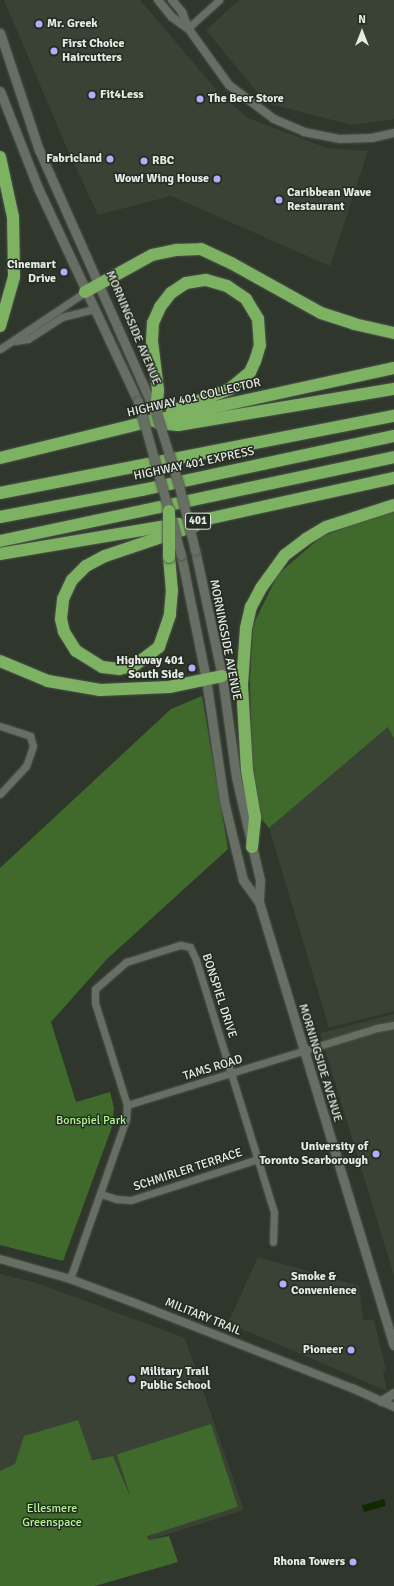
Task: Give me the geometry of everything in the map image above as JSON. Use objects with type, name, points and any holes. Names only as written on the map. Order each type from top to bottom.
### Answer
[{"type":"highway","points":[[0,157],[13,217],[14,277],[0,326]]},
{"type":"highway","points":[[85,292],[152,255],[176,250],[201,249],[231,262],[321,313],[354,324],[394,332]]},
{"type":"highway","points":[[206,280],[227,286],[246,300],[258,319],[260,345],[250,372],[230,389],[153,417],[153,323],[160,307],[171,293],[186,283],[206,280]]},
{"type":"highway","name":"HIGHWAY 401 COLLECTOR","points":[[0,458],[153,417],[394,368]]},
{"type":"highway","points":[[153,417],[178,425],[394,389]]},
{"type":"highway","name":"HIGHWAY 401 EXPRESS","points":[[0,493],[394,416]]},
{"type":"highway","name":"HIGHWAY 401 EXPRESS","points":[[0,517],[147,489],[394,436]]},
{"type":"highway","points":[[0,541],[394,456]]},
{"type":"highway","name":"401","points":[[0,554],[206,519],[394,478]]},
{"type":"highway","points":[[252,847],[255,817],[248,770],[242,685],[246,628],[251,607],[261,588],[285,555],[306,539],[326,527],[394,504]]},
{"type":"highway","points":[[169,511],[168,557],[172,590],[170,615],[159,647],[135,665],[119,669],[102,667],[76,651],[64,632],[61,619],[63,599],[72,580],[86,566],[105,556],[194,526],[206,519]]},
{"type":"highway","points":[[0,661],[48,681],[100,690],[169,686],[222,676]]},
{"type":"main road","name":"MORNINGSIDE AVENUE","points":[[0,34],[40,150],[101,284],[154,395]]},
{"type":"main road","name":"MORNINGSIDE AVENUE","points":[[0,91],[38,188],[85,292],[138,401],[181,555],[206,679],[225,807],[243,880],[259,902],[394,1345]]},
{"type":"main road","name":"MORNINGSIDE AVENUE","points":[[153,417],[179,486],[195,550],[222,676],[236,777],[260,880],[259,902]]},
{"type":"main road","points":[[381,1401],[394,1393]]},
{"type":"street","points":[[158,0],[172,17],[188,28]]},
{"type":"street","points":[[172,0],[182,12],[188,28],[229,85],[274,118],[304,132],[340,140],[372,138],[394,133]]},
{"type":"street","points":[[188,28],[219,0]]},
{"type":"street","points":[[0,349],[85,292]]},
{"type":"street","points":[[13,341],[28,339],[62,317],[94,309]]},
{"type":"street","points":[[0,726],[20,731],[32,739],[33,746],[26,766],[0,794]]},
{"type":"street","name":"BONSPIEL DRIVE","points":[[70,1279],[125,1126],[127,1105],[95,1002],[95,989],[126,962],[174,946],[184,945],[194,952],[274,1212],[273,1242]]},
{"type":"street","name":"TAMS ROAD","points":[[127,1105],[377,1028],[394,1025]]},
{"type":"street","name":"SCHMIRLER TERRACE","points":[[101,1194],[116,1199],[131,1200],[258,1159]]},
{"type":"street","name":"MILITARY TRAIL","points":[[0,1259],[70,1279],[394,1407]]},
{"type":"shaded area","points":[[4,0],[140,0],[219,93],[248,118],[327,148],[368,151],[330,266],[171,196],[98,215],[66,146]]},
{"type":"shaded area","points":[[239,0],[394,0],[394,119],[352,125],[266,103],[206,30]]},
{"type":"shaded area","points":[[388,727],[394,739],[394,1011],[329,1028],[269,828]]},
{"type":"shaded area","name":"University of Toronto Scarborough","points":[[394,1014],[394,1276],[320,1033]]},
{"type":"shaded area","points":[[258,1257],[359,1286],[363,1320],[374,1320],[386,1370],[383,1371],[387,1391],[228,1323]]},
{"type":"shaded area","name":"Military Trail Public School","points":[[0,1274],[37,1283],[185,1338],[244,1510],[150,1540],[113,1456],[0,1471]]},
{"type":"shaded area","points":[[384,1499],[386,1506],[364,1512],[362,1505]]},
{"type":"green space","points":[[394,511],[394,739],[388,727],[269,828],[256,812],[252,769],[250,679],[253,625],[278,574],[321,537],[358,522]]},
{"type":"green space","name":"Bonspiel Park","points":[[202,696],[228,849],[107,959],[51,1022],[76,1102],[110,1092],[114,1108],[112,1127],[63,1261],[0,1245],[0,868],[171,709]]},
{"type":"green space","name":"Ellesmere Greenspace","points":[[78,1420],[92,1460],[113,1456],[149,1540],[169,1536],[178,1562],[95,1586],[0,1586],[0,1471],[15,1464],[24,1436]]},
{"type":"green space","points":[[211,1424],[238,1507],[144,1537],[117,1455]]},
{"type":"place","name":"Mr. Greek","points":[[39,24]]},
{"type":"place","name":"First Choice Haircutters","points":[[54,51]]},
{"type":"place","name":"Fit4Less","points":[[92,95]]},
{"type":"place","name":"The Beer Store","points":[[200,99]]},
{"type":"place","name":"Fabricland","points":[[110,159]]},
{"type":"place","name":"RBC","points":[[144,161]]},
{"type":"place","name":"Wow! Wing House","points":[[217,179]]},
{"type":"place","name":"Caribbean Wave Restaurant","points":[[279,200]]},
{"type":"place","name":"Cinemart Drive","points":[[64,272]]},
{"type":"place","name":"Highway 401 South Side","points":[[192,668]]},
{"type":"place","name":"University of Toronto Scarborough","points":[[376,1154]]},
{"type":"place","name":"Smoke & Convenience","points":[[283,1284]]},
{"type":"place","name":"Pioneer","points":[[351,1350]]},
{"type":"place","name":"Military Trail Public School","points":[[132,1379]]},
{"type":"place","name":"Rhona Towers","points":[[353,1562]]}]
